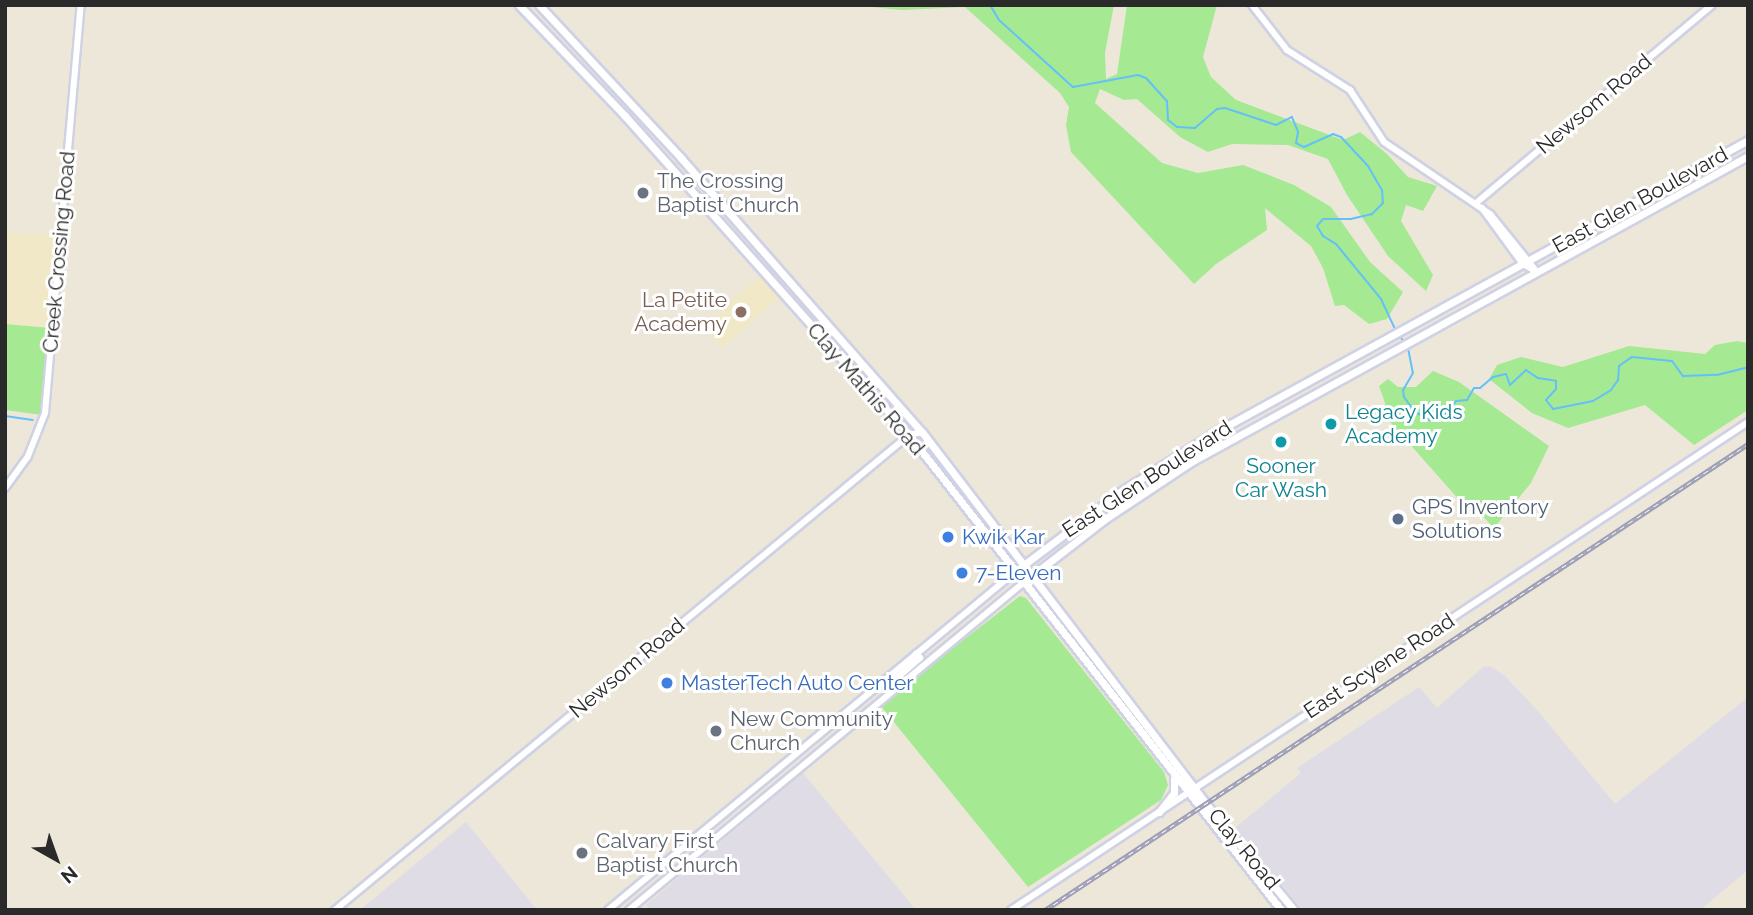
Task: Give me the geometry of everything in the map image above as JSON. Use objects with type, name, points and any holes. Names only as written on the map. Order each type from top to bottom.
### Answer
[{"type":"main road","name":"Clay Mathis Road","points":[[520,5],[625,116],[909,435],[1173,774],[1191,791]]},
{"type":"main road","name":"Clay Mathis Road","points":[[539,5],[778,268],[922,432],[1032,575],[1191,791]]},
{"type":"main road","name":"East Glen Boulevard","points":[[1015,572],[1139,480],[1214,433],[1748,140]]},
{"type":"main road","name":"East Glen Boulevard","points":[[1023,583],[1154,485],[1276,415],[1748,156]]},
{"type":"main road","points":[[767,277],[778,268]]},
{"type":"main road","points":[[1270,403],[1276,415]]},
{"type":"main road","points":[[1159,812],[1174,793],[1173,774]]},
{"type":"main road","name":"Clay Road","points":[[1191,791],[1294,910]]},
{"type":"main road","name":"Clay Road","points":[[1191,791],[1281,910]]},
{"type":"main road","points":[[1254,876],[1261,869]]},
{"type":"street","name":"Creek Crossing Road","points":[[5,488],[29,456],[45,413],[81,5]]},
{"type":"street","points":[[1252,5],[1287,50],[1350,90],[1384,142],[1479,205],[1537,272]]},
{"type":"street","name":"Newsom Road","points":[[1479,205],[1712,5]]},
{"type":"street","name":"East Scyene Road","points":[[1011,910],[1748,422]]},
{"type":"street","name":"Newsom Road","points":[[335,910],[909,435],[922,432]]},
{"type":"street","name":"East Glen Boulevard","points":[[608,910],[1015,572]]},
{"type":"street","name":"East Glen Boulevard","points":[[632,908],[1023,583]]},
{"type":"street","points":[[891,692],[890,684],[920,658],[916,654]]},
{"type":"street","points":[[740,799],[749,810]]},
{"type":"street","points":[[625,894],[632,908]]},
{"type":"shaded area","points":[[5,232],[52,235],[56,239],[50,328],[5,324]]},
{"type":"shaded area","name":"La Petite Academy","points":[[760,276],[779,298],[721,349],[703,326]]},
{"type":"shaded area","points":[[1490,666],[1504,675],[1537,710],[1615,804],[1748,697],[1748,870],[1700,910],[1303,910],[1235,828],[1301,773],[1297,768],[1419,687],[1437,708],[1483,667]]},
{"type":"shaded area","points":[[803,773],[916,910],[650,910],[646,905]]},
{"type":"shaded area","points":[[466,822],[537,910],[360,910]]},
{"type":"green space","points":[[851,5],[1114,5],[1105,53],[1106,79],[1117,74],[1127,5],[1217,5],[1203,57],[1211,77],[1236,100],[1343,140],[1360,132],[1387,154],[1408,177],[1437,186],[1423,211],[1406,205],[1401,221],[1433,275],[1426,291],[1388,256],[1347,195],[1328,159],[1288,145],[1232,144],[1208,152],[1180,137],[1137,99],[1124,100],[1100,89],[1095,103],[1162,163],[1198,173],[1243,165],[1294,185],[1331,207],[1370,262],[1403,292],[1387,319],[1369,324],[1344,305],[1335,306],[1323,268],[1311,246],[1265,208],[1267,230],[1216,264],[1194,284],[1071,152],[1066,125],[1069,107],[1060,93],[965,7],[902,10]]},
{"type":"green space","points":[[5,324],[50,328],[42,415],[5,410]]},
{"type":"green space","points":[[1737,341],[1748,343],[1748,410],[1694,445],[1645,405],[1568,428],[1532,413],[1489,379],[1497,365],[1521,357],[1563,367],[1629,346],[1705,354],[1715,345]]},
{"type":"green space","points":[[1433,371],[1459,382],[1549,446],[1531,483],[1494,528],[1476,509],[1461,502],[1384,415],[1385,403],[1379,386],[1388,379],[1398,387],[1416,387]]},
{"type":"green space","points":[[1020,596],[1026,598],[1164,772],[1168,785],[1161,800],[1028,887],[880,705]]},
{"type":"waterway","points":[[990,5],[999,20],[1073,87],[1138,75],[1146,78],[1167,101],[1168,120],[1177,127],[1195,128],[1217,109],[1225,108],[1276,125],[1292,117],[1298,132],[1296,143],[1304,147],[1333,134],[1341,137],[1368,166],[1382,190],[1383,203],[1372,214],[1351,219],[1323,219],[1317,226],[1323,236],[1336,244],[1381,299],[1395,329]]},
{"type":"waterway","points":[[1398,334],[1405,343]]},
{"type":"waterway","points":[[1408,348],[1413,373],[1403,390],[1404,397],[1415,412],[1432,421],[1441,419],[1456,401],[1467,400],[1474,388],[1480,388],[1493,377],[1506,374],[1510,385],[1526,370],[1538,378],[1556,381],[1556,389],[1546,400],[1553,409],[1593,401],[1611,390],[1618,380],[1619,366],[1632,357],[1672,361],[1683,376],[1717,375],[1748,367]]},
{"type":"waterway","points":[[5,416],[33,420]]},
{"type":"railway","points":[[1045,910],[1748,444]]},
{"type":"place","name":"The Crossing Baptist Church","points":[[643,193]]},
{"type":"place","name":"La Petite Academy","points":[[741,312]]},
{"type":"place","name":"Legacy Kids Academy","points":[[1331,424]]},
{"type":"place","name":"Sooner Car Wash","points":[[1281,442]]},
{"type":"place","name":"GPS Inventory Solutions","points":[[1398,519]]},
{"type":"place","name":"Kwik Kar","points":[[948,537]]},
{"type":"place","name":"7-Eleven","points":[[962,573]]},
{"type":"place","name":"MasterTech Auto Center","points":[[667,683]]},
{"type":"place","name":"New Community Church","points":[[716,731]]},
{"type":"place","name":"Calvary First Baptist Church","points":[[582,853]]}]
